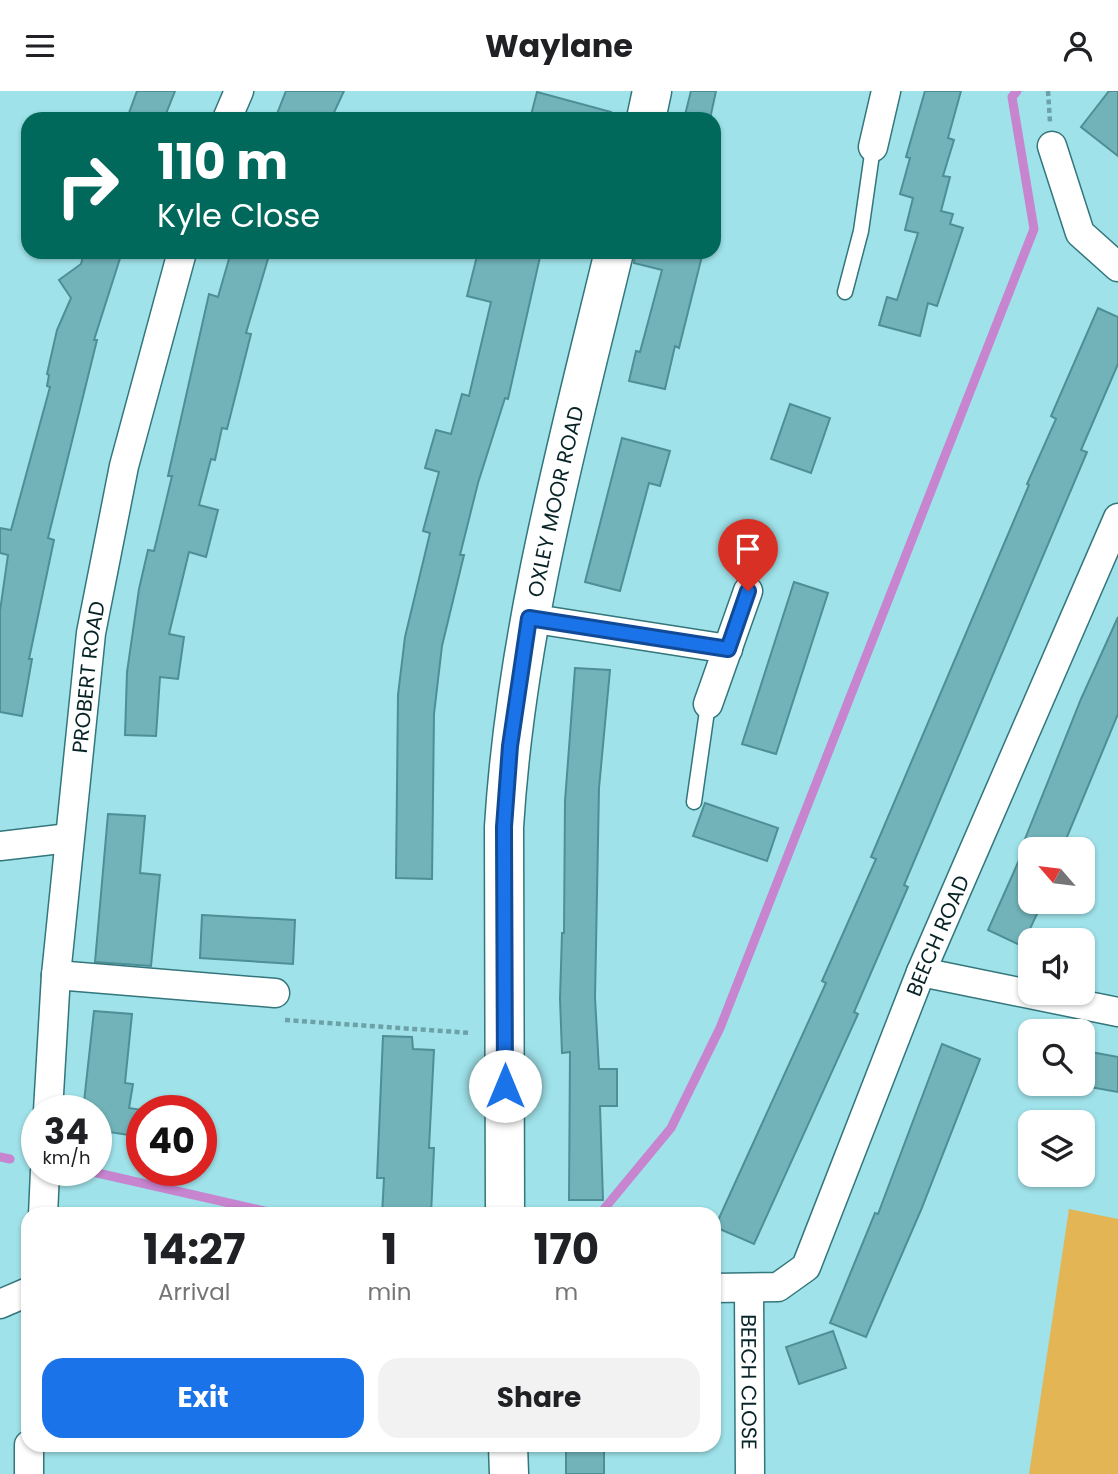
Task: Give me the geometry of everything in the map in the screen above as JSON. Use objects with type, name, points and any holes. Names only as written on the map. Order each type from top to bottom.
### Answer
[{"type":"street","points":[[230,112],[239,91]]},
{"type":"street","points":[[648,112],[652,91]]},
{"type":"street","points":[[873,147],[886,91]]},
{"type":"street","points":[[1052,146],[1080,233],[1118,268]]},
{"type":"street","name":"PROBERT ROAD","points":[[49,1095],[56,975],[94,620],[124,466],[180,259]]},
{"type":"street","name":"OXLEY MOOR ROAD","points":[[505,1207],[504,827],[509,758],[529,618],[612,259]]},
{"type":"street","name":"BEECH ROAD","points":[[721,1288],[778,1287],[806,1267],[921,972],[1118,518]]},
{"type":"street","points":[[708,704],[748,591]]},
{"type":"street","points":[[529,618],[728,649]]},
{"type":"street","points":[[0,846],[69,838]]},
{"type":"street","points":[[921,972],[1118,1012]]},
{"type":"street","points":[[56,975],[275,993]]},
{"type":"street","points":[[43,1207],[44,1186]]},
{"type":"street","name":"BEECH CLOSE","points":[[749,1289],[750,1474]]},
{"type":"street","points":[[0,1304],[21,1295]]},
{"type":"street","points":[[29,1452],[29,1474]]},
{"type":"street","points":[[508,1452],[509,1474]]},
{"type":"lane","points":[[845,292],[861,231],[873,147]]},
{"type":"lane","points":[[694,802],[708,704]]},
{"type":"shaded area","points":[[1069,1209],[1118,1219],[1118,1474],[1029,1474]]},
{"type":"building","points":[[137,91],[175,91],[167,112],[129,112]]},
{"type":"building","points":[[286,91],[344,91],[334,112],[278,112]]},
{"type":"building","points":[[691,91],[716,91],[712,112],[686,112]]},
{"type":"building","points":[[925,91],[961,91],[948,138],[954,140],[943,176],[950,177],[941,211],[953,214],[950,224],[963,228],[937,306],[928,303],[920,336],[879,325],[887,297],[897,300],[918,233],[905,230],[913,198],[900,194],[910,158],[906,157]]},
{"type":"building","points":[[1109,91],[1118,91],[1118,156],[1081,127]]},
{"type":"building","points":[[537,92],[611,112],[532,112]]},
{"type":"building","points":[[82,259],[120,259],[94,340],[97,340],[48,538],[54,540],[29,659],[32,659],[22,716],[0,712],[0,611],[8,555],[0,553],[0,528],[11,530],[50,387],[47,386],[47,374],[57,330],[71,298],[59,280],[81,264]]},
{"type":"building","points":[[229,259],[268,259],[246,333],[251,334],[227,429],[222,428],[215,460],[211,459],[199,505],[218,510],[206,557],[189,552],[169,634],[184,637],[178,679],[160,677],[156,736],[125,735],[127,672],[139,589],[148,550],[154,551],[172,476],[168,476],[209,294],[218,297]]},
{"type":"building","points":[[476,259],[540,259],[508,399],[505,398],[478,483],[442,646],[434,714],[432,879],[396,878],[398,695],[405,637],[430,533],[423,531],[439,472],[425,468],[436,430],[451,434],[462,394],[469,396],[491,302],[467,296]]},
{"type":"building","points":[[634,259],[701,259],[679,348],[675,346],[665,389],[629,381],[636,351],[640,352],[662,270],[634,263]]},
{"type":"building","points":[[1098,308],[1118,317],[1118,364],[1081,450],[1087,452],[904,885],[908,887],[854,1012],[858,1014],[754,1244],[721,1230],[721,1214],[826,983],[822,981],[876,859],[871,857],[1056,419],[1051,416]]},
{"type":"building","points":[[790,404],[830,418],[811,473],[771,459]]},
{"type":"building","points":[[622,438],[670,451],[660,486],[649,483],[620,591],[585,582]]},
{"type":"building","points":[[794,582],[828,593],[776,754],[742,744]]},
{"type":"building","points":[[1118,617],[1118,714],[1067,837],[1026,837],[1081,699]]},
{"type":"building","points":[[575,668],[610,670],[599,788],[595,998],[599,1069],[617,1069],[617,1106],[600,1106],[603,1200],[569,1200],[570,1052],[562,1053],[560,999],[564,933],[565,801]]},
{"type":"building","points":[[705,803],[778,828],[767,861],[693,836]]},
{"type":"building","points":[[108,814],[145,816],[140,873],[160,875],[151,966],[95,962]]},
{"type":"building","points":[[1018,862],[1018,914],[1037,914],[1030,928],[1018,928],[1018,944],[988,930]]},
{"type":"building","points":[[202,915],[295,920],[293,964],[200,958]]},
{"type":"building","points":[[94,1011],[132,1014],[125,1083],[133,1084],[131,1095],[126,1095],[126,1135],[112,1132],[112,1095],[85,1095]]},
{"type":"building","points":[[383,1036],[412,1037],[413,1049],[434,1050],[429,1148],[434,1148],[431,1207],[382,1207],[384,1178],[377,1178]]},
{"type":"building","points":[[942,1044],[980,1059],[921,1210],[866,1337],[830,1323],[875,1213],[878,1214]]},
{"type":"building","points":[[1095,1053],[1118,1057],[1118,1092],[1095,1088]]},
{"type":"building","points":[[833,1331],[846,1368],[799,1384],[786,1347]]},
{"type":"building","points":[[566,1452],[604,1452],[604,1474],[566,1474]]},
{"type":"waterway","points":[[606,1207],[671,1128],[720,1028],[1034,229],[1012,97],[1017,91]]},
{"type":"waterway","points":[[0,1157],[10,1159]]},
{"type":"waterway","points":[[112,1176],[247,1207]]},
{"type":"route","points":[[505,1086],[504,827],[510,746],[529,618],[728,649],[748,591]]}]
